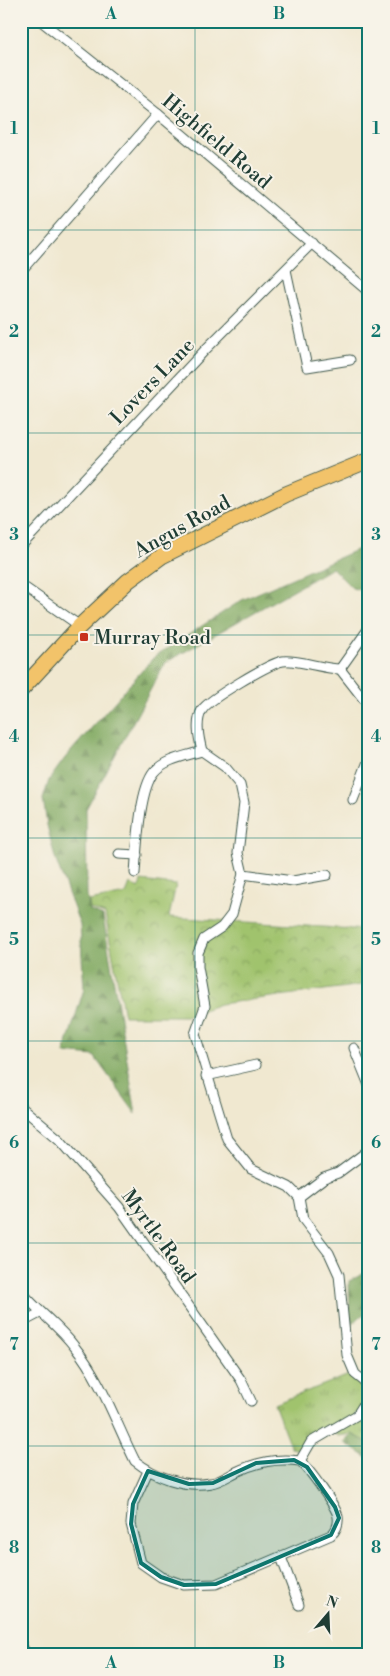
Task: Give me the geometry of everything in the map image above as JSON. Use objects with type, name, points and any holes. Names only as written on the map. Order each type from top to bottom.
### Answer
[{"type":"main road","name":"Angus Road","points":[[21,690],[80,626],[128,581],[162,556],[286,494],[369,460]]},
{"type":"street","name":"Highfield Road","points":[[41,21],[158,114],[369,292]]},
{"type":"street","points":[[21,270],[158,114]]},
{"type":"street","name":"Lovers Lane","points":[[21,546],[186,370],[312,244]]},
{"type":"street","points":[[286,270],[307,367],[350,360]]},
{"type":"street","points":[[21,585],[80,626]]},
{"type":"street","points":[[340,669],[369,628]]},
{"type":"street","points":[[340,669],[325,669],[285,660],[268,666],[219,696],[202,710],[198,734],[202,751],[226,767],[240,785],[244,803],[238,853],[243,874],[232,914],[222,927],[204,939],[198,953],[198,968],[205,1006],[195,1034],[206,1076],[227,1139],[251,1169],[289,1187],[299,1197],[303,1219],[329,1253],[339,1275],[347,1355],[354,1374],[369,1384]]},
{"type":"street","points":[[340,669],[369,706]]},
{"type":"street","points":[[135,874],[146,785],[154,771],[170,761],[202,751]]},
{"type":"street","points":[[353,800],[369,759]]},
{"type":"street","points":[[119,854],[137,855]]},
{"type":"street","points":[[243,874],[293,881],[327,875]]},
{"type":"street","points":[[354,1048],[369,1085]]},
{"type":"street","points":[[206,1076],[256,1065]]},
{"type":"street","name":"Myrtle Road","points":[[21,1106],[60,1140],[119,1207],[240,1380],[251,1401]]},
{"type":"street","points":[[299,1197],[324,1178],[338,1174],[369,1150]]},
{"type":"street","points":[[21,1290],[40,1313],[74,1344],[89,1366],[135,1461],[148,1471],[189,1484],[212,1483],[256,1463],[276,1460],[300,1461],[311,1472],[335,1507],[339,1518],[335,1533],[216,1584],[184,1586],[161,1577],[141,1563],[131,1524],[133,1504],[148,1471]]},
{"type":"street","points":[[21,1323],[40,1313]]},
{"type":"street","points":[[300,1461],[311,1442],[357,1415],[369,1396]]},
{"type":"street","points":[[280,1557],[299,1605]]},
{"type":"street","points":[[21,1643],[26,1655]]},
{"type":"highlighted area","points":[[294,1460],[307,1467],[335,1507],[339,1518],[331,1535],[216,1584],[184,1585],[161,1577],[141,1563],[131,1524],[133,1504],[148,1471],[189,1484],[213,1483],[256,1463]]},
{"type":"green space","points":[[363,547],[369,555],[369,592],[352,588],[332,568],[165,663],[86,809],[87,896],[90,911],[103,916],[136,1114],[94,1056],[64,1053],[84,989],[80,925],[55,858],[47,825],[43,799],[49,780],[65,758],[154,657],[242,600]]},
{"type":"green space","points":[[141,881],[176,885],[169,917],[369,930],[369,984],[220,1004],[186,1016],[124,1016],[105,914],[90,909],[89,901],[126,894],[130,884],[139,888]]},
{"type":"green space","points":[[369,1271],[369,1310],[350,1325],[349,1281]]},
{"type":"green space","points":[[349,1375],[369,1388],[369,1443],[352,1434],[338,1436],[326,1426],[313,1434],[300,1450],[291,1448],[274,1404]]},
{"type":"green space","points":[[352,1434],[369,1443],[369,1459],[344,1442]]},
{"type":"place","name":"Murray Road","points":[[84,637]]}]
